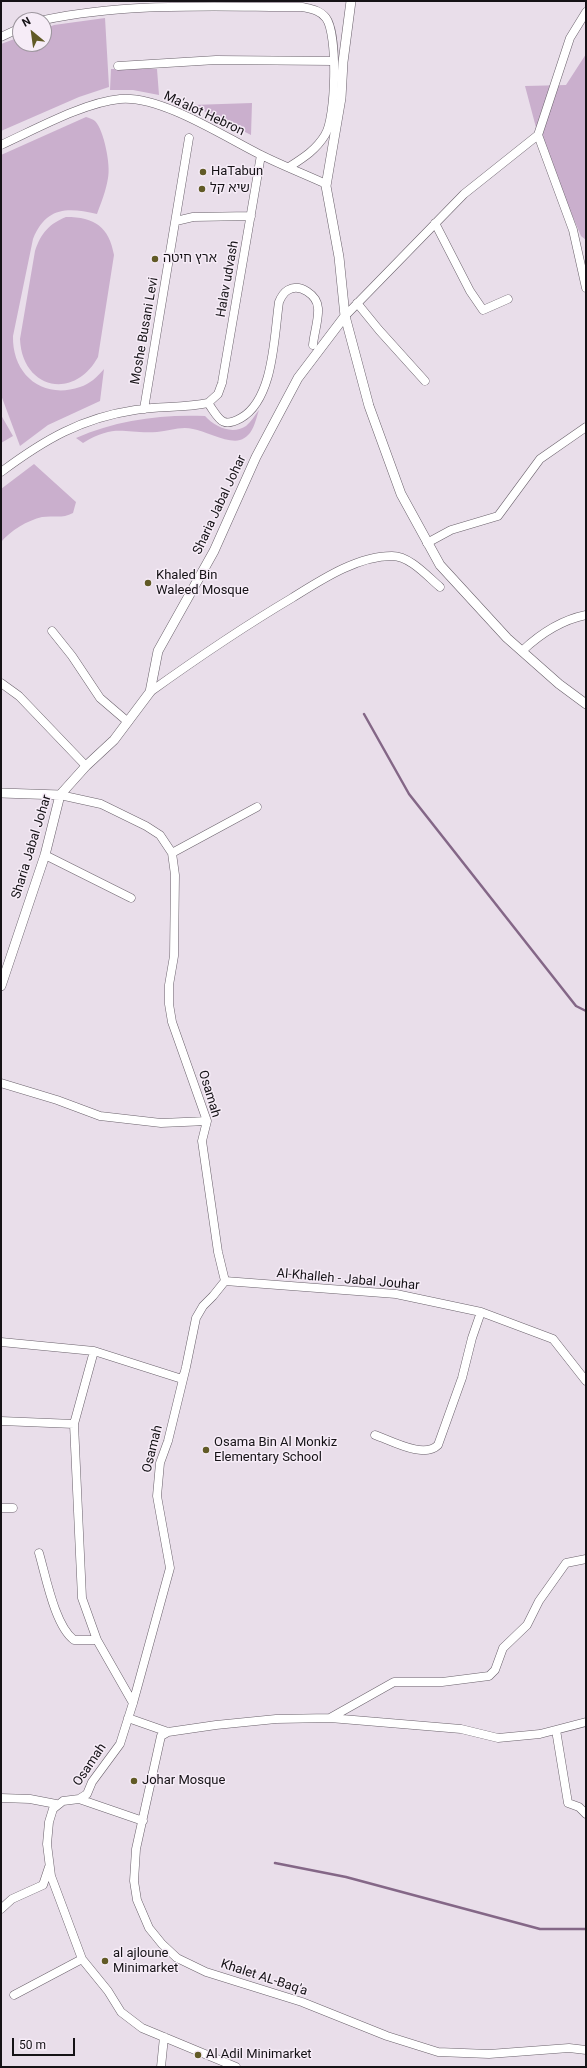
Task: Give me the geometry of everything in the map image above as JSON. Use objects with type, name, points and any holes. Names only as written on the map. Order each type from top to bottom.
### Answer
[{"type":"street","points":[[351,1],[341,98],[326,184],[339,258],[345,316],[354,353],[374,420],[401,494],[427,543],[444,570],[487,618],[559,684],[586,704]]},
{"type":"street","points":[[52,18],[80,12],[105,10],[230,7],[314,9],[326,18],[332,29],[333,97],[329,127],[317,146],[288,167]]},
{"type":"street","points":[[345,316],[464,194],[538,135],[570,38],[586,12]]},
{"type":"street","points":[[1,37],[12,32]]},
{"type":"street","points":[[118,66],[216,60],[333,61]]},
{"type":"street","name":"Ma'alot Hebron","points":[[1,145],[79,110],[121,98],[151,103],[176,112],[261,155],[326,184]]},
{"type":"street","points":[[538,135],[573,230],[586,288]]},
{"type":"street","name":"Moshe Busani Levi","points":[[144,409],[189,138]]},
{"type":"street","name":"Halav udvash","points":[[208,403],[218,394],[222,383],[261,155]]},
{"type":"street","points":[[176,220],[194,217],[251,216]]},
{"type":"street","points":[[435,223],[470,291],[483,310],[508,299]]},
{"type":"street","points":[[1,472],[24,455],[66,429],[104,416],[144,409],[185,407],[208,403],[219,420],[230,423],[246,415],[261,395],[266,381],[279,302],[283,294],[289,289],[303,289],[311,293],[318,307],[313,345]]},
{"type":"street","points":[[357,303],[425,381]]},
{"type":"street","name":"Sharia Jabal Johar","points":[[1,986],[45,855],[60,795],[86,766],[114,740],[150,692],[158,651],[214,551],[256,457],[298,378],[345,316]]},
{"type":"street","points":[[427,543],[451,530],[498,516],[540,459],[586,427]]},
{"type":"street","points":[[150,692],[257,618],[315,584],[355,563],[393,556],[407,560],[440,587]]},
{"type":"street","points":[[522,651],[540,635],[555,626],[586,614]]},
{"type":"street","points":[[52,631],[72,656],[100,698],[128,722]]},
{"type":"street","points":[[1,683],[19,696],[86,766]]},
{"type":"street","points":[[1,793],[60,795]]},
{"type":"street","name":"Osamah","points":[[56,1804],[66,1800],[79,1799],[87,1794],[92,1782],[120,1744],[133,1703],[170,1568],[159,1512],[157,1484],[160,1463],[186,1367],[196,1318],[203,1306],[214,1296],[225,1281],[218,1252],[202,1141],[207,1121],[197,1097],[170,1013],[168,994],[174,956],[175,875],[172,854],[160,836],[146,826],[101,804],[60,795]]},
{"type":"street","points":[[172,854],[257,807]]},
{"type":"street","points":[[45,855],[131,898]]},
{"type":"street","points":[[1,1083],[57,1100],[100,1116],[161,1123],[207,1121]]},
{"type":"street","name":"Al-Khalleh - Jabal Jouhar","points":[[225,1281],[396,1294],[440,1302],[481,1312],[553,1339],[586,1381]]},
{"type":"street","points":[[375,1435],[420,1451],[430,1450],[438,1445],[462,1378],[472,1338],[481,1312]]},
{"type":"street","points":[[1,1342],[94,1351],[182,1379],[186,1367]]},
{"type":"street","points":[[94,1351],[74,1424],[82,1598],[97,1640],[133,1703]]},
{"type":"street","points":[[1,1421],[74,1424]]},
{"type":"street","points":[[1,1508],[13,1508]]},
{"type":"street","points":[[39,1553],[62,1627],[74,1640],[97,1640]]},
{"type":"street","points":[[330,1718],[394,1682],[442,1682],[489,1676],[494,1670],[503,1648],[527,1625],[540,1601],[566,1563],[586,1559]]},
{"type":"street","points":[[128,1718],[168,1732],[216,1724],[276,1719],[330,1718],[461,1729],[498,1738],[523,1736],[556,1730],[586,1722]]},
{"type":"street","points":[[556,1730],[568,1803],[579,1807],[586,1814]]},
{"type":"street","name":"Khalet AL-Baq'a","points":[[168,1732],[161,1736],[134,1860],[134,1881],[137,1900],[144,1919],[155,1936],[169,1951],[186,1963],[206,1972],[302,2002],[388,2036],[438,2052],[489,2054],[569,2048],[586,2050]]},
{"type":"street","points":[[1,1798],[30,1799],[56,1804],[51,1813],[47,1833],[49,1866],[82,1959],[108,1991],[116,2005],[128,2018],[142,2028],[236,2067]]},
{"type":"street","points":[[79,1799],[143,1821]]},
{"type":"street","points":[[1,1909],[12,1899],[43,1885],[49,1866]]},
{"type":"street","points":[[14,1995],[82,1959]]},
{"type":"street","points":[[161,2067],[164,2037]]},
{"type":"shaded area","points":[[105,18],[109,87],[79,97],[1,131],[1,44],[12,40],[12,52],[52,52],[52,26]]},
{"type":"shaded area","points":[[586,54],[586,240],[581,236],[538,135],[525,86],[566,85]]},
{"type":"shaded area","points":[[111,69],[157,69],[159,95],[133,90],[110,90]]},
{"type":"shaded area","points":[[252,103],[251,135],[192,105]]},
{"type":"shaded area","points":[[86,117],[94,120],[98,126],[106,148],[109,172],[103,197],[97,214],[67,210],[51,215],[38,228],[33,239],[13,336],[14,350],[18,362],[32,381],[42,387],[53,390],[66,390],[80,387],[93,380],[104,369],[100,401],[48,425],[20,446],[1,395],[1,155]]},
{"type":"shaded area","points":[[66,217],[85,219],[99,226],[108,237],[112,245],[114,255],[98,357],[88,371],[76,380],[63,384],[51,383],[39,378],[30,369],[23,356],[20,339],[37,245],[43,234],[50,226]]},
{"type":"shaded area","points":[[259,410],[251,432],[244,438],[235,441],[223,439],[188,428],[157,432],[112,431],[94,437],[83,443],[76,438],[123,423],[156,417],[172,416],[205,416],[219,426],[230,430],[235,430],[246,426]]},
{"type":"shaded area","points":[[1,415],[13,436],[1,443]]},
{"type":"shaded area","points":[[34,464],[76,502],[73,513],[61,516],[46,516],[25,523],[14,530],[1,542],[1,489]]},
{"type":"waterway","points":[[364,714],[409,794],[576,1006],[586,1011]]},
{"type":"waterway","points":[[275,1863],[346,1877],[540,1929],[586,1929]]},
{"type":"place","name":"HaTabun","points":[[203,172]]},
{"type":"place","name":"שיא קל","points":[[202,189]]},
{"type":"place","name":"ארץ חיטה","points":[[155,259]]},
{"type":"place","name":"Khaled Bin Waleed Mosque","points":[[148,583]]},
{"type":"place","name":"Osama Bin Al Monkiz Elementary School","points":[[206,1450]]},
{"type":"place","name":"Johar Mosque","points":[[134,1781]]},
{"type":"place","name":"al ajloune Minimarket","points":[[105,1961]]},
{"type":"place","name":"Al Adil Minimarket","points":[[198,2055]]}]
